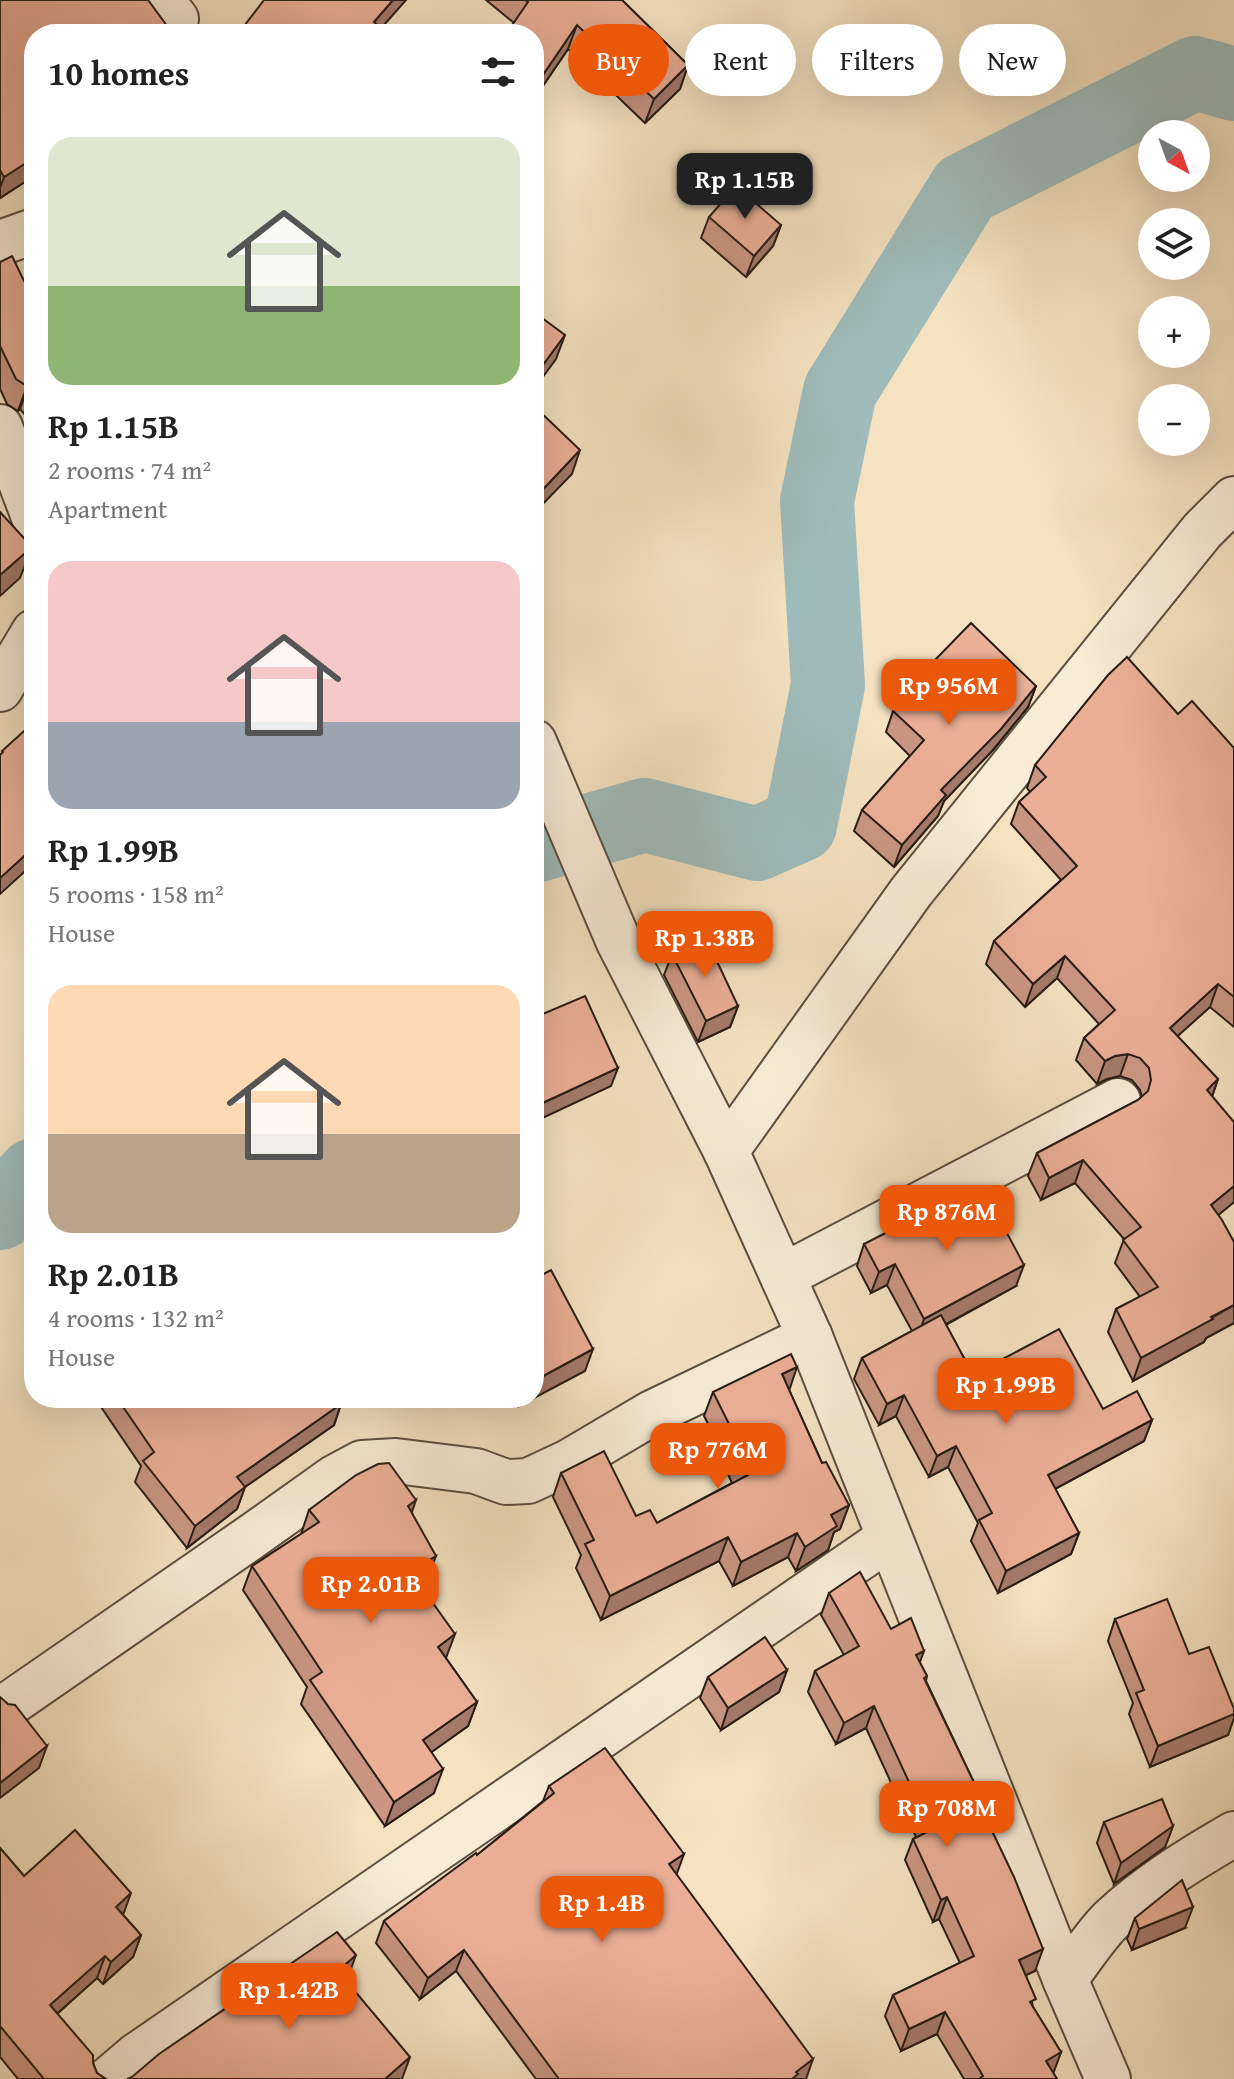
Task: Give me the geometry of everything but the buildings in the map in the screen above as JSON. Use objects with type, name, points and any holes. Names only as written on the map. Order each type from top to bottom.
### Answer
[{"type":"street","points":[[0,243],[24,235]]},
{"type":"street","points":[[0,427],[24,491]]},
{"type":"street","points":[[726,1151],[911,892],[1191,543],[1234,499]]},
{"type":"street","points":[[0,689],[24,649]]},
{"type":"street","points":[[544,766],[618,940],[726,1151],[810,1337],[1065,1979],[1108,2079]]},
{"type":"street","points":[[783,1276],[1118,1101]]},
{"type":"street","points":[[11,1703],[334,1478],[362,1463],[396,1461],[476,1471],[506,1482],[528,1481],[569,1462],[652,1413],[810,1337]]},
{"type":"street","points":[[109,2079],[136,2056],[889,1538]]},
{"type":"street","points":[[1065,1979],[1109,1922],[1139,1896],[1234,1834]]},
{"type":"waterway","points":[[544,843],[645,815],[757,844],[800,825],[828,685],[817,501],[840,391],[965,189],[1195,73],[1234,84]]},
{"type":"waterway","points":[[0,1213],[24,1186]]}]
